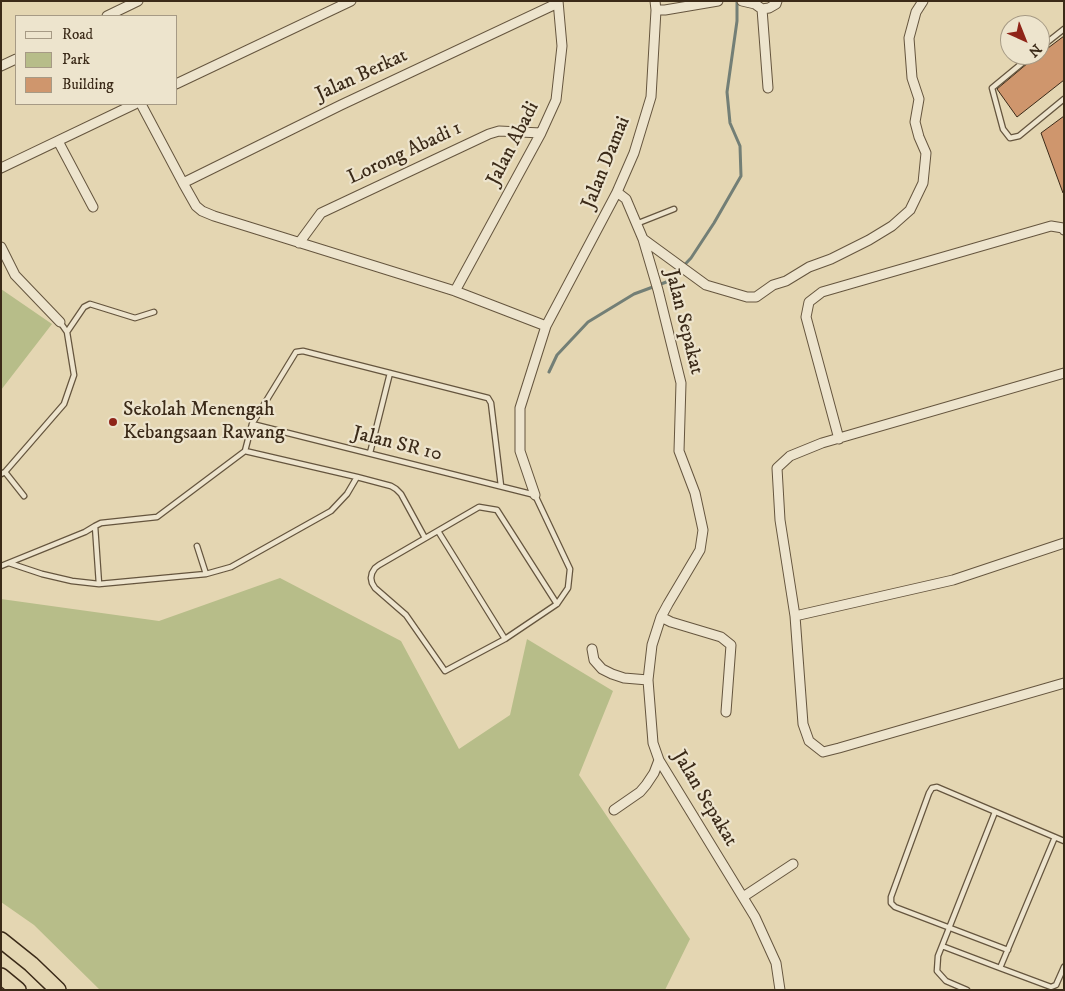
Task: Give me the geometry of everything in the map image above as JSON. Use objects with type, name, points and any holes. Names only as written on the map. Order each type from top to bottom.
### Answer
[{"type":"highway","points":[[1,940],[31,964],[58,990]]},
{"type":"highway","points":[[1,976],[18,990]]},
{"type":"street","points":[[108,15],[138,1]]},
{"type":"street","points":[[178,83],[352,1]]},
{"type":"street","points":[[655,6],[666,10],[718,1]]},
{"type":"street","points":[[742,1],[755,4],[762,9],[769,8],[776,4],[777,1]]},
{"type":"street","points":[[644,239],[706,285],[747,297],[756,297],[773,285],[786,281],[809,267],[831,259],[892,226],[910,210],[922,183],[926,153],[915,122],[919,99],[912,78],[909,38],[916,12],[922,1]]},
{"type":"street","name":"Jalan Abadi","points":[[455,291],[541,133],[556,100],[562,46],[558,2]]},
{"type":"street","name":"Jalan Berkat","points":[[183,183],[558,2]]},
{"type":"street","name":"Jalan Damai","points":[[535,494],[520,451],[520,408],[546,326],[617,192],[634,153],[651,97],[655,6]]},
{"type":"street","points":[[762,9],[768,88]]},
{"type":"street","points":[[1,66],[15,59]]},
{"type":"street","points":[[1,168],[133,105]]},
{"type":"street","points":[[142,105],[196,206],[206,214],[455,291],[546,326]]},
{"type":"street","name":"Lorong Abadi 1","points":[[299,243],[321,213],[489,134],[499,131],[541,133]]},
{"type":"street","points":[[58,141],[93,207]]},
{"type":"street","name":"Jalan Sepakat","points":[[617,192],[626,199],[644,239],[658,290],[681,383],[679,451],[695,493],[703,530],[700,550],[661,617],[652,645],[648,680],[653,743],[659,760],[755,917],[776,964],[780,990]]},
{"type":"street","points":[[839,439],[806,316],[809,302],[822,292],[1051,226],[1063,228],[1064,230]]},
{"type":"street","points":[[1,247],[15,275],[60,322]]},
{"type":"street","points":[[1064,373],[822,443],[790,456],[777,468],[780,520],[795,616],[803,724],[809,741],[823,752],[1064,683]]},
{"type":"street","points":[[795,616],[953,580],[1064,544]]},
{"type":"street","points":[[661,617],[671,622],[721,637],[731,645],[726,712]]},
{"type":"street","points":[[592,650],[594,660],[602,669],[624,678],[648,680]]},
{"type":"street","points":[[614,810],[640,792],[654,773],[659,760]]},
{"type":"street","points":[[743,896],[793,864]]},
{"type":"lane","points":[[1050,40],[1064,29]]},
{"type":"lane","points":[[1020,65],[992,88],[1003,129],[1010,138],[1019,136],[1064,99]]},
{"type":"lane","points":[[636,224],[674,209]]},
{"type":"lane","points":[[67,332],[84,307],[90,304],[134,318],[154,312]]},
{"type":"lane","points":[[24,496],[3,473],[64,404],[74,375],[67,332],[60,322]]},
{"type":"lane","points":[[1,566],[85,532],[101,523],[157,517],[245,451],[252,424],[294,354],[299,350],[488,398],[501,486]]},
{"type":"lane","points":[[370,453],[390,373]]},
{"type":"lane","name":"Jalan SR 10","points":[[252,424],[535,494]]},
{"type":"lane","points":[[245,451],[391,486],[401,494],[425,538]]},
{"type":"lane","points":[[8,563],[72,581],[100,584],[206,574],[231,567],[331,511],[347,494],[357,477]]},
{"type":"lane","points":[[535,494],[570,569],[568,588],[557,604],[505,639],[445,671],[406,614],[372,584],[371,578],[375,568],[479,507],[497,510],[557,604]]},
{"type":"lane","points":[[95,526],[100,584]]},
{"type":"lane","points":[[438,531],[505,639]]},
{"type":"lane","points":[[197,546],[206,574]]},
{"type":"lane","points":[[1008,950],[892,905],[890,900],[929,793],[932,788],[937,787],[1064,841]]},
{"type":"lane","points":[[967,990],[946,981],[937,971],[938,956],[996,812]]},
{"type":"lane","points":[[1000,968],[1055,837]]},
{"type":"lane","points":[[942,946],[1050,987],[1056,985],[1064,967]]},
{"type":"green space","points":[[1,289],[52,324],[1,390]]},
{"type":"green space","points":[[280,578],[401,641],[459,749],[510,715],[527,639],[613,691],[579,775],[690,939],[665,990],[100,990],[34,925],[1,902],[1,599],[159,621]]},
{"type":"building","points":[[1064,36],[1064,80],[1017,117],[997,89],[1026,65],[1050,65],[1050,46]]},
{"type":"building","points":[[1064,116],[1064,193],[1063,193],[1041,133]]},
{"type":"waterway","points":[[549,372],[557,355],[588,322],[634,294],[669,281],[691,258],[741,176],[740,146],[730,123],[727,92],[737,21],[737,1]]},
{"type":"place","name":"Sekolah Menengah Kebangsaan Rawang","points":[[113,422]]}]
